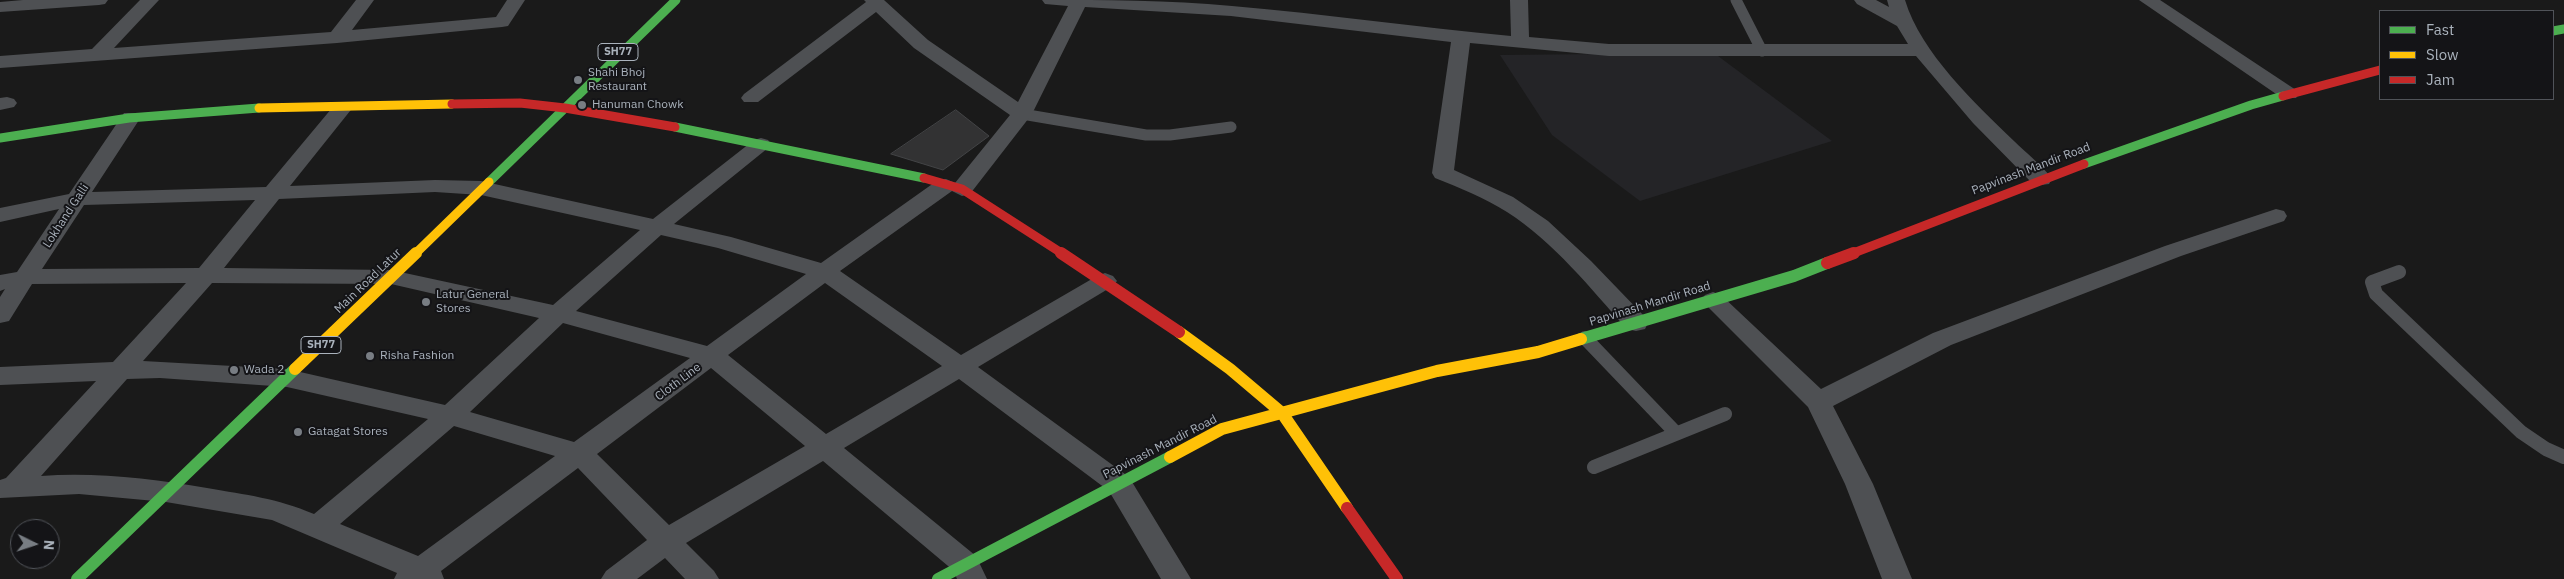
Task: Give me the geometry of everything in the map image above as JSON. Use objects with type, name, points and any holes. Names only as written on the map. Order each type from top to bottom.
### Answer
[{"type":"street","points":[[0,7],[99,0]]},
{"type":"street","points":[[96,56],[150,0]]},
{"type":"street","points":[[337,37],[365,0]]},
{"type":"street","points":[[0,62],[337,37],[502,22],[516,0]]},
{"type":"street","name":"Main Road Latur","points":[[77,579],[391,277],[564,108],[614,55],[676,0]]},
{"type":"street","points":[[1051,0],[1231,11],[1461,38],[1609,50],[1921,50]]},
{"type":"street","points":[[1519,0],[1520,43]]},
{"type":"street","points":[[1863,0],[1903,22]]},
{"type":"street","points":[[1896,0],[1903,22],[1921,50],[1985,126],[2041,179]]},
{"type":"street","points":[[2148,0],[2289,94]]},
{"type":"street","name":"Cloth Line","points":[[421,576],[580,454],[825,272],[954,187],[1022,114],[1080,1]]},
{"type":"street","points":[[751,98],[875,2],[921,44],[1022,114]]},
{"type":"street","points":[[1461,38],[1443,173],[1488,192],[1524,213],[1558,241],[1636,323]]},
{"type":"street","name":"Papvinash Mandir Road","points":[[938,579],[969,572],[1119,484],[1222,429],[1437,371],[1538,352],[1794,276],[2041,179],[2252,105],[2379,70]]},
{"type":"street","points":[[0,138],[131,117],[220,109],[520,103],[564,108],[761,144],[921,177],[954,187],[1105,281],[1230,369],[1282,413],[1397,579]]},
{"type":"street","points":[[7,489],[121,371],[206,274],[344,106]]},
{"type":"street","name":"Lokhand Galli","points":[[0,316],[131,117]]},
{"type":"street","points":[[318,527],[450,415],[558,314],[656,227],[761,144]]},
{"type":"street","points":[[0,215],[77,199],[435,186],[481,188],[723,242],[825,272],[959,366],[1119,484],[1176,579]]},
{"type":"street","points":[[1818,402],[1942,339],[2173,251],[2276,216]]},
{"type":"street","points":[[0,283],[27,276],[206,274],[391,277],[558,314],[713,356],[825,448],[969,572]]},
{"type":"street","points":[[616,579],[666,542],[959,366],[1105,281]]},
{"type":"street","points":[[1713,300],[1818,402],[1860,484],[1897,579]]},
{"type":"street","points":[[0,376],[160,369],[287,378],[450,415],[580,454],[704,579]]},
{"type":"street","points":[[7,489],[79,484],[166,492],[276,510],[318,527],[421,576]]},
{"type":"lane","points":[[1736,0],[1762,51]]},
{"type":"lane","points":[[1022,114],[1146,135],[1170,135],[1231,127]]},
{"type":"lane","points":[[2399,272],[2372,282],[2376,294],[2521,432],[2546,449],[2564,457]]},
{"type":"lane","points":[[1585,338],[1676,433]]},
{"type":"lane","points":[[1594,467],[1724,414]]},
{"type":"shaded area","points":[[1714,53],[1832,141],[1640,201],[1552,135],[1500,55]]},
{"type":"building","points":[[956,110],[989,136],[943,170],[891,154]]},
{"type":"traffic: fast","points":[[489,182],[605,67],[676,0]]},
{"type":"traffic: fast","points":[[2554,31],[2564,29]]},
{"type":"traffic: fast","points":[[2084,164],[2251,105],[2283,96]]},
{"type":"traffic: fast","points":[[0,138],[129,118],[259,108]]},
{"type":"traffic: fast","points":[[675,127],[924,178]]},
{"type":"traffic: fast","points":[[1581,339],[1794,276],[1827,263]]},
{"type":"traffic: fast","points":[[77,579],[295,369]]},
{"type":"traffic: fast","points":[[938,579],[1170,457]]},
{"type":"traffic: slow","points":[[259,108],[452,104]]},
{"type":"traffic: slow","points":[[295,369],[489,182]]},
{"type":"traffic: slow","points":[[1179,332],[1230,369],[1282,413],[1347,508]]},
{"type":"traffic: slow","points":[[1170,457],[1222,429],[1437,371],[1538,352],[1581,339]]},
{"type":"traffic: jam","points":[[2283,96],[2379,70]]},
{"type":"traffic: jam","points":[[452,104],[520,103],[565,108],[675,127]]},
{"type":"traffic: jam","points":[[1827,263],[2084,164]]},
{"type":"traffic: jam","points":[[924,178],[962,189],[1136,301],[1179,332]]},
{"type":"traffic: jam","points":[[1347,508],[1397,579]]},
{"type":"place","name":"Shahi Bhoj Restaurant","points":[[578,80]]},
{"type":"place","name":"Hanuman Chowk","points":[[582,105]]},
{"type":"place","name":"Latur General Stores","points":[[426,302]]},
{"type":"place","name":"Risha Fashion","points":[[370,356]]},
{"type":"place","name":"Wada 2","points":[[234,370]]},
{"type":"place","name":"Gatagat Stores","points":[[298,432]]}]
